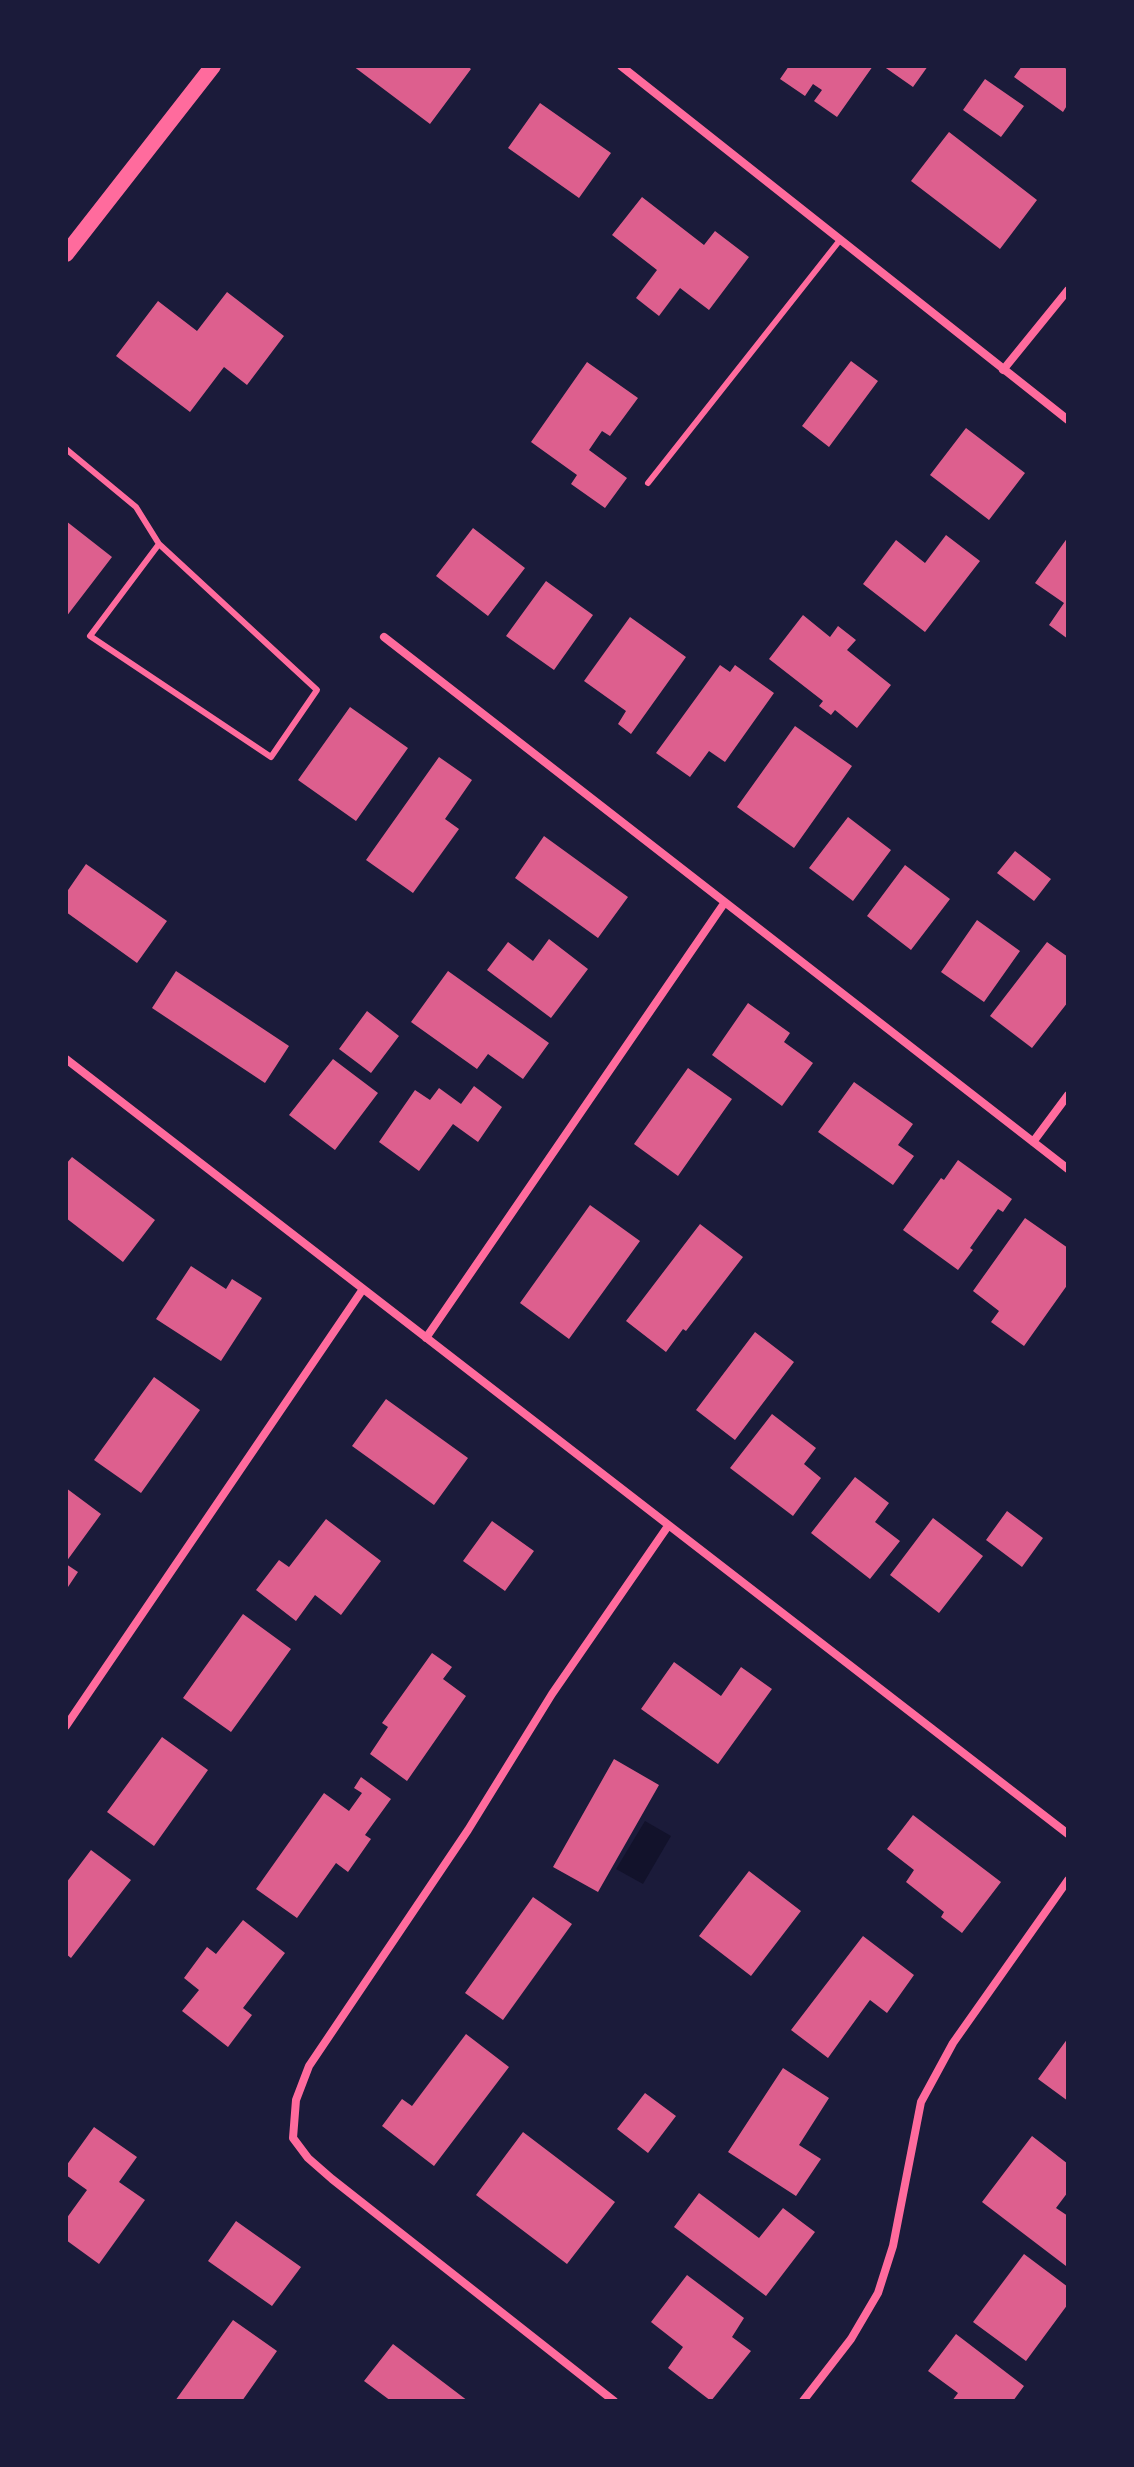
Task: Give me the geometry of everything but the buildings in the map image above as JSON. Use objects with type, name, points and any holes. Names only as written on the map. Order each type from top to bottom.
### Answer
[{"type":"main road","points":[[66,254],[213,66]]},
{"type":"street","points":[[621,66],[1068,420]]},
{"type":"street","points":[[1003,370],[1068,290]]},
{"type":"street","points":[[384,637],[1068,1169]]},
{"type":"street","points":[[426,1338],[725,902]]},
{"type":"street","points":[[66,1059],[1068,1834]]},
{"type":"street","points":[[1033,1142],[1068,1095]]},
{"type":"street","points":[[66,1726],[363,1289]]},
{"type":"street","points":[[614,2401],[332,2179],[308,2158],[293,2138],[296,2100],[309,2066],[468,1830],[552,1694],[668,1526]]},
{"type":"street","points":[[803,2401],[851,2339],[878,2293],[893,2246],[921,2102],[953,2043],[1068,1880]]},
{"type":"lane","points":[[648,483],[840,240]]},
{"type":"lane","points":[[66,449],[136,507],[159,544],[317,690],[271,757],[90,636],[159,544]]},
{"type":"shaded area","points":[[645,1821],[671,1836],[643,1884],[616,1869]]}]
